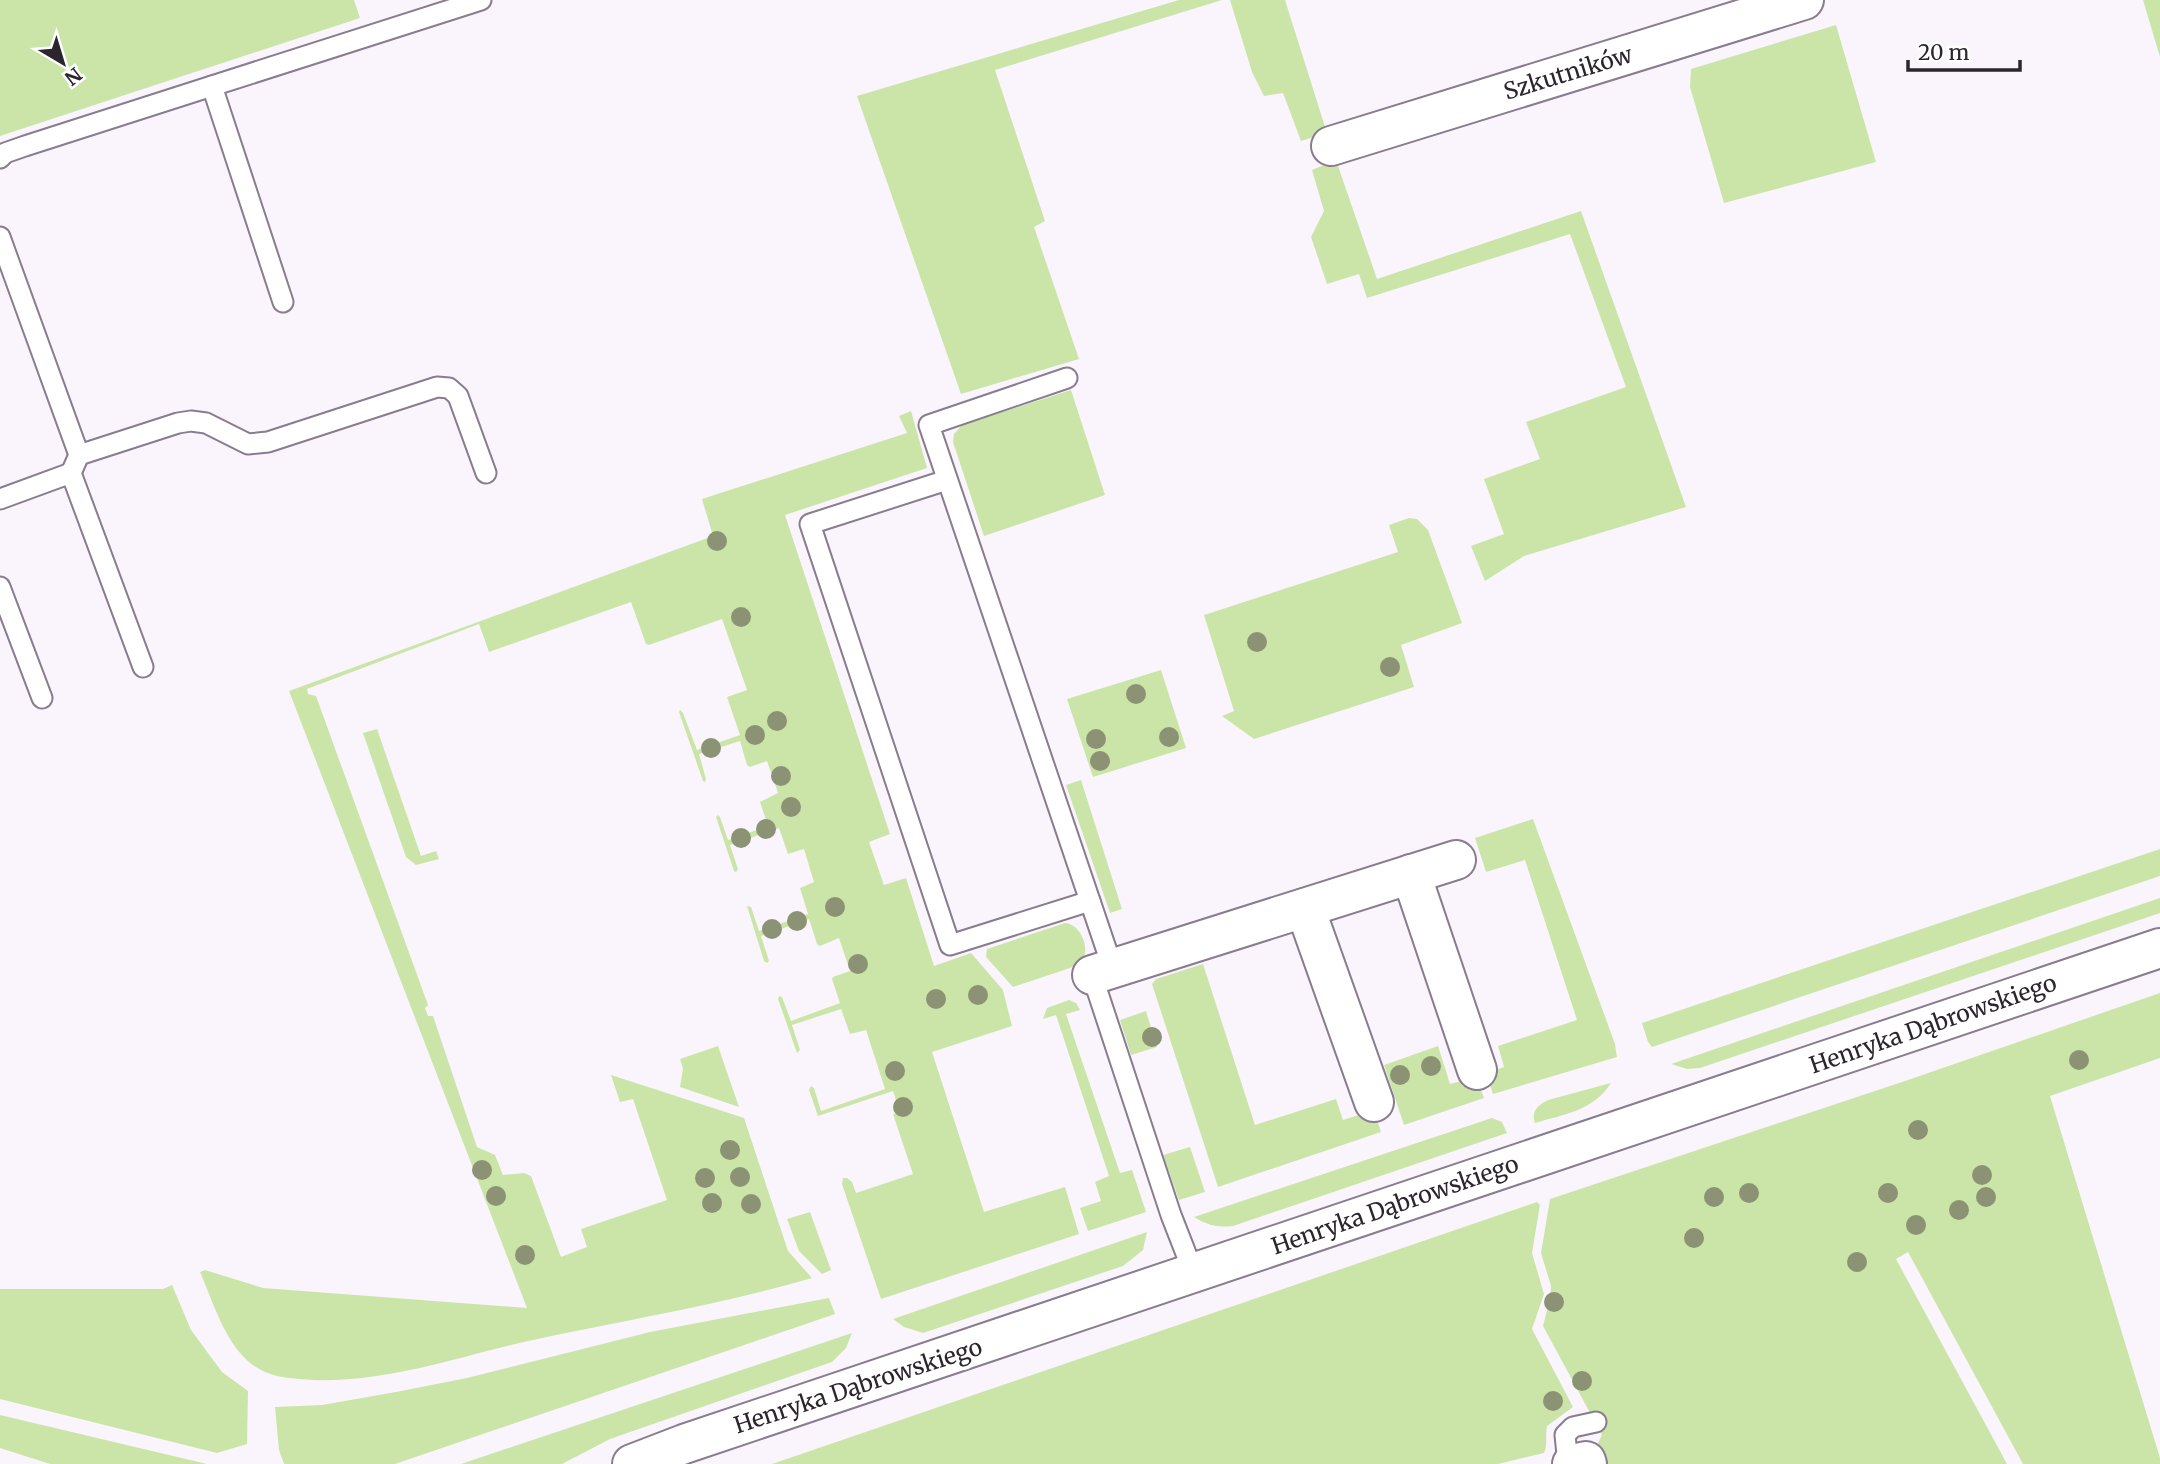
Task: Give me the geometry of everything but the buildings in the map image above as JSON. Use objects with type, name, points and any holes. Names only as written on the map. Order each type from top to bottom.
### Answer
[{"type":"street","name":"Szkutników","points":[[1331,146],[1804,0]]},
{"type":"street","points":[[1102,972],[1456,860]]},
{"type":"street","points":[[1411,874],[1477,1070]]},
{"type":"street","points":[[1305,908],[1374,1101]]},
{"type":"street","name":"Henryka Dąbrowskiego","points":[[632,1464],[684,1444],[2160,948]]},
{"type":"street","points":[[1570,1464],[1586,1461],[1587,1464]]},
{"type":"lane","points":[[0,158],[5,153],[25,146],[481,0]]},
{"type":"lane","points":[[212,86],[283,302]]},
{"type":"lane","points":[[0,237],[79,455],[72,473],[143,667]]},
{"type":"lane","points":[[1067,378],[929,425],[1090,901],[1102,972],[1171,1215],[1194,1274]]},
{"type":"lane","points":[[79,455],[191,421],[206,423],[248,444],[268,442],[437,387],[449,388],[458,396],[486,473]]},
{"type":"lane","points":[[0,499],[72,473]]},
{"type":"lane","points":[[947,480],[810,524],[950,945],[1090,901]]},
{"type":"lane","points":[[0,586],[42,698]]},
{"type":"lane","points":[[1570,1464],[1565,1435],[1573,1427],[1596,1422]]},
{"type":"green space","points":[[0,0],[354,0],[360,18],[0,136]]},
{"type":"green space","points":[[1179,0],[1222,0],[995,70],[1045,221],[1034,227],[1079,359],[961,394],[857,96]]},
{"type":"green space","points":[[1230,0],[1285,0],[1327,133],[1301,141],[1283,93],[1264,96],[1252,72]]},
{"type":"green space","points":[[2143,0],[2160,0],[2160,57]]},
{"type":"green space","points":[[1836,25],[1876,162],[1724,203],[1690,87],[1691,69]]},
{"type":"green space","points":[[1336,160],[1377,279],[1581,211],[1686,507],[1524,556],[1485,581],[1471,546],[1504,534],[1484,479],[1540,459],[1526,422],[1626,387],[1570,234],[1367,298],[1359,274],[1327,284],[1311,237],[1324,211],[1312,170]]},
{"type":"green space","points":[[1071,390],[1105,495],[984,536],[953,442],[954,434],[962,425]]},
{"type":"green space","points":[[911,411],[927,468],[785,515],[890,834],[869,842],[884,885],[906,878],[934,966],[971,953],[1003,990],[1012,1026],[932,1052],[984,1212],[1065,1187],[1079,1234],[881,1299],[842,1184],[843,1178],[847,1178],[852,1182],[856,1193],[913,1174],[893,1114],[900,1112],[893,1091],[818,1116],[809,1090],[811,1086],[821,1111],[885,1089],[866,1030],[850,1034],[841,1009],[792,1025],[800,1050],[797,1053],[778,999],[779,996],[782,997],[791,1021],[840,1003],[832,979],[850,971],[839,938],[820,946],[809,919],[761,936],[769,961],[764,961],[747,906],[751,907],[759,931],[808,914],[800,888],[814,882],[804,849],[788,854],[779,828],[730,845],[738,869],[734,871],[716,817],[720,817],[728,840],[768,826],[760,802],[778,793],[767,761],[750,767],[747,765],[740,741],[699,754],[706,779],[703,781],[679,712],[680,710],[683,713],[697,750],[740,735],[727,697],[747,690],[722,619],[649,645],[646,644],[631,602],[489,652],[479,624],[307,689],[308,694],[316,696],[428,1005],[425,1008],[428,1016],[433,1016],[477,1147],[495,1155],[503,1175],[524,1173],[531,1176],[561,1257],[587,1247],[581,1229],[667,1200],[633,1099],[620,1102],[611,1075],[744,1118],[788,1251],[812,1278],[711,1303],[371,1377],[342,1380],[295,1379],[270,1374],[252,1365],[224,1329],[200,1272],[205,1270],[263,1288],[527,1308],[289,691],[713,536],[702,499],[907,433],[899,416]]},
{"type":"green space","points":[[1409,518],[1417,519],[1428,530],[1462,623],[1401,645],[1414,687],[1254,739],[1222,716],[1234,711],[1204,615],[1398,552],[1389,525]]},
{"type":"green space","points":[[1161,670],[1186,748],[1093,777],[1067,699]]},
{"type":"green space","points":[[377,729],[421,856],[436,851],[439,859],[416,865],[406,857],[363,733]]},
{"type":"green space","points":[[1081,780],[1122,909],[1110,913],[1066,785]]},
{"type":"green space","points":[[1533,819],[1615,1044],[1617,1057],[1493,1094],[1486,1073],[1504,1067],[1498,1046],[1577,1020],[1525,860],[1486,872],[1475,838]]},
{"type":"green space","points":[[2160,849],[2160,876],[1652,1047],[1648,1042],[1642,1023]]},
{"type":"green space","points":[[2160,898],[2160,913],[1700,1068],[1687,1069],[1671,1064]]},
{"type":"green space","points":[[1065,923],[1077,929],[1084,942],[1084,956],[1076,966],[1013,987],[986,957],[987,949]]},
{"type":"green space","points":[[1203,964],[1255,1125],[1336,1099],[1343,1120],[1374,1110],[1381,1132],[1218,1187],[1152,984],[1156,979]]},
{"type":"green space","points":[[2160,993],[2160,1058],[2050,1096],[2160,1464],[2023,1464],[1908,1252],[1896,1259],[2007,1464],[1606,1464],[1596,1447],[1602,1435],[1543,1326],[1551,1286],[1541,1253],[1550,1199]]},
{"type":"green space","points":[[1069,1000],[1076,1003],[1080,1010],[1066,1014],[1120,1173],[1132,1170],[1146,1212],[1088,1231],[1080,1208],[1101,1201],[1095,1182],[1109,1176],[1056,1015],[1043,1019],[1047,1008]]},
{"type":"green space","points":[[1146,1011],[1157,1047],[1131,1055],[1120,1020]]},
{"type":"green space","points":[[718,1046],[739,1107],[680,1087],[683,1069],[680,1059]]},
{"type":"green space","points":[[1438,1046],[1450,1084],[1476,1077],[1484,1098],[1404,1125],[1384,1065]]},
{"type":"green space","points":[[1611,1083],[1587,1106],[1535,1123],[1536,1109],[1548,1100]]},
{"type":"green space","points":[[1492,1118],[1502,1122],[1507,1133],[1233,1226],[1213,1225],[1194,1217]]},
{"type":"green space","points":[[1190,1147],[1205,1192],[1179,1200],[1163,1155]]},
{"type":"green space","points":[[1537,1202],[1540,1205],[1532,1253],[1544,1294],[1532,1329],[1573,1407],[1547,1426],[1544,1453],[1498,1464],[772,1464]]},
{"type":"green space","points":[[810,1212],[831,1270],[822,1274],[799,1251],[787,1219]]},
{"type":"green space","points":[[1147,1232],[1143,1250],[1123,1266],[923,1333],[904,1327],[893,1319]]},
{"type":"green space","points":[[172,1285],[191,1330],[222,1372],[248,1391],[247,1444],[217,1453],[0,1399],[0,1289],[163,1289]]},
{"type":"green space","points":[[829,1298],[835,1314],[395,1464],[284,1464],[279,1450],[275,1407],[322,1405],[396,1392],[467,1378],[650,1332]]},
{"type":"green space","points":[[852,1333],[846,1348],[832,1362],[610,1439],[562,1464],[461,1464]]},
{"type":"green space","points":[[0,1415],[207,1464],[50,1464],[0,1448]]}]
